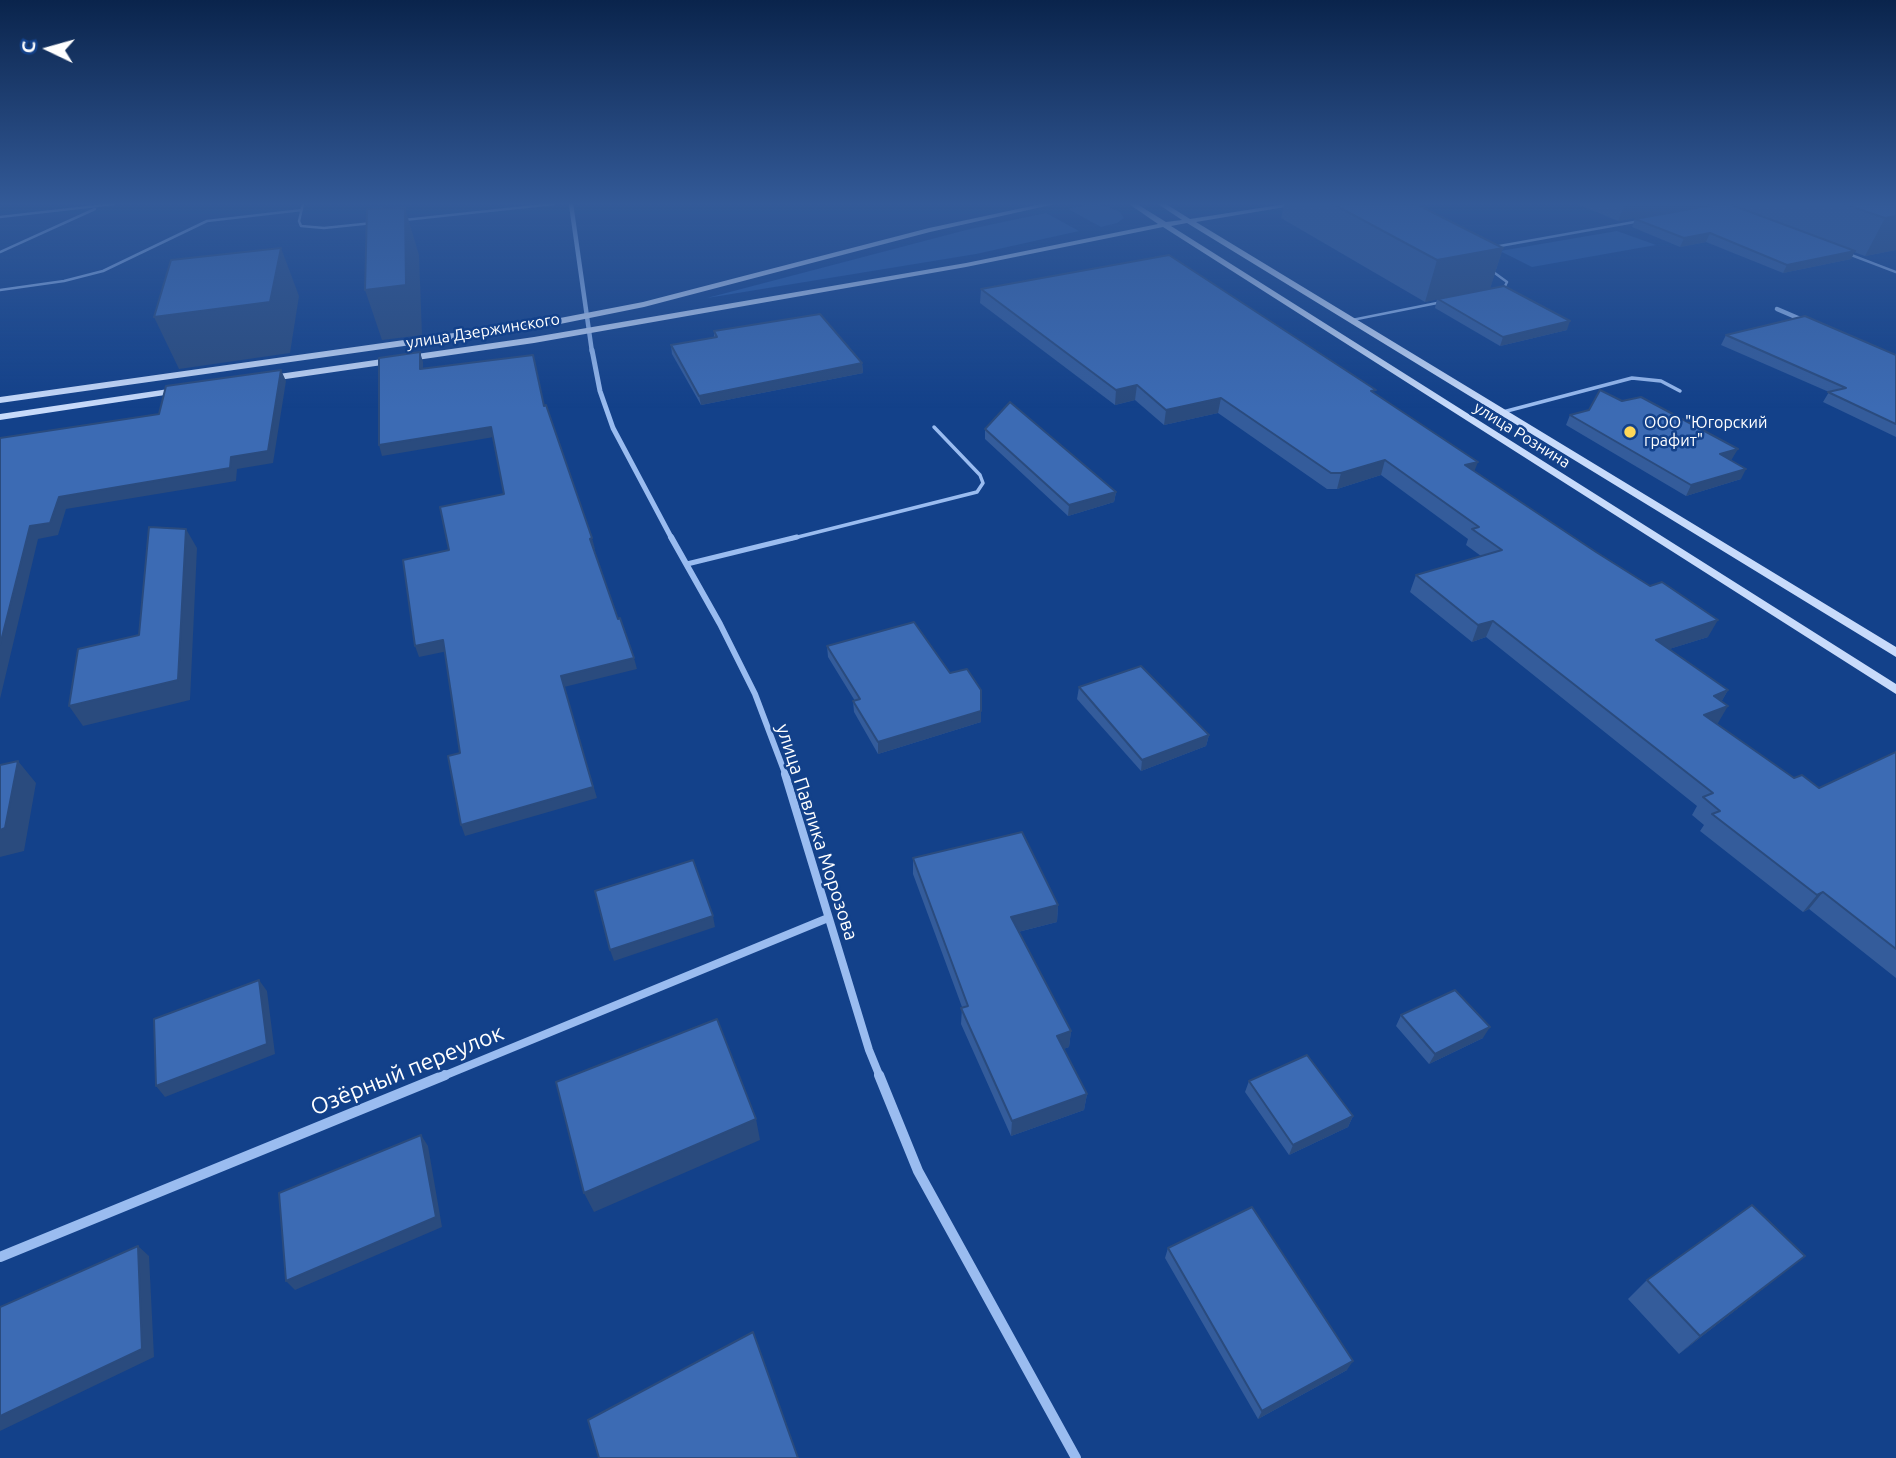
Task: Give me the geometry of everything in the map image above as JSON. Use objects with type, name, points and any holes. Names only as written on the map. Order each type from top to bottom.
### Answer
[{"type":"street","name":"улица Павлика Морозова","points":[[580,272],[587,331],[600,391],[612,428],[755,694],[785,773],[869,1050],[918,1171],[1076,1458]]},
{"type":"street","name":"улица Дзержинского","points":[[0,400],[521,327],[687,294],[770,272]]},
{"type":"street","name":"улица Дзержинского","points":[[249,381],[587,331],[926,272]]},
{"type":"street","name":"улица Рознина","points":[[1237,272],[1896,690]]},
{"type":"street","name":"улица Рознина","points":[[1273,272],[1896,653]]},
{"type":"street","points":[[1777,309],[1813,324]]},
{"type":"street","points":[[0,417],[194,389]]},
{"type":"street","name":"Озёрный переулок","points":[[0,1257],[828,918]]},
{"type":"lane","points":[[0,290],[64,281],[99,272]]},
{"type":"lane","points":[[1494,272],[1507,282],[1506,287],[1500,291]]},
{"type":"lane","points":[[1352,320],[1446,302]]},
{"type":"lane","points":[[1503,412],[1641,377],[1661,381],[1681,391]]},
{"type":"lane","points":[[687,564],[977,492],[983,483],[980,475],[934,427]]},
{"type":"shaded area","points":[[806,272],[866,272],[707,298]]},
{"type":"building","points":[[167,272],[276,272],[270,302],[154,317]]},
{"type":"building","points":[[365,272],[406,272],[406,285],[365,290]]},
{"type":"building","points":[[1075,272],[1195,272],[1376,390],[1371,391],[1478,462],[1465,465],[1650,586],[1662,582],[1718,620],[1656,640],[1728,690],[1714,696],[1728,706],[1704,715],[1794,778],[1802,775],[1819,788],[1896,752],[1896,949],[1823,892],[1817,895],[1712,814],[1720,811],[1703,797],[1713,793],[1493,621],[1478,625],[1416,575],[1502,550],[1472,529],[1479,527],[1385,460],[1341,473],[1331,473],[1221,398],[1166,410],[1137,385],[1116,390],[981,289]]},
{"type":"building","points":[[1504,286],[1570,321],[1503,337],[1438,299]]},
{"type":"building","points":[[820,314],[862,363],[699,396],[671,345],[717,337],[714,331]]},
{"type":"building","points":[[1805,316],[1896,355],[1896,424],[1828,392],[1846,388],[1726,335]]},
{"type":"building","points":[[420,352],[420,369],[533,355],[544,406],[546,405],[592,538],[590,539],[634,658],[561,676],[593,787],[461,825],[448,756],[460,753],[443,640],[415,646],[403,560],[449,550],[440,507],[504,494],[491,427],[379,445],[379,358]]},
{"type":"building","points":[[281,370],[268,451],[231,457],[230,468],[59,497],[50,523],[30,526],[0,645],[0,438],[159,414],[166,386]]},
{"type":"building","points":[[1600,390],[1622,401],[1641,397],[1738,449],[1720,454],[1746,469],[1691,485],[1570,415],[1589,410]]},
{"type":"building","points":[[1010,402],[1116,492],[1069,505],[985,429]]},
{"type":"building","points":[[149,527],[186,529],[178,680],[69,706],[78,649],[139,635]]},
{"type":"building","points":[[914,622],[950,673],[967,669],[981,690],[981,711],[878,742],[853,701],[860,699],[827,646]]},
{"type":"building","points":[[1141,666],[1209,735],[1142,760],[1079,687]]},
{"type":"building","points":[[18,761],[5,828],[0,830],[0,765]]},
{"type":"building","points":[[1022,832],[1058,905],[1011,917],[1071,1031],[1057,1036],[1087,1094],[1012,1121],[961,1008],[968,1006],[913,858]]},
{"type":"building","points":[[693,860],[713,916],[610,950],[595,891]]},
{"type":"building","points":[[259,980],[267,1044],[156,1086],[154,1019]]},
{"type":"building","points":[[1455,990],[1490,1027],[1435,1054],[1401,1015]]},
{"type":"building","points":[[717,1019],[756,1119],[584,1193],[556,1082]]},
{"type":"building","points":[[1307,1055],[1353,1116],[1293,1145],[1249,1081]]},
{"type":"building","points":[[421,1135],[436,1217],[286,1281],[279,1193]]},
{"type":"building","points":[[1752,1205],[1805,1256],[1700,1336],[1647,1280]]},
{"type":"building","points":[[1252,1207],[1353,1361],[1262,1411],[1168,1248]]},
{"type":"building","points":[[138,1246],[142,1349],[0,1416],[0,1307]]},
{"type":"building","points":[[753,1332],[798,1458],[599,1458],[588,1420]]},
{"type":"place","name":"ООО \"Югорский графит\"","points":[[1630,432]]}]
